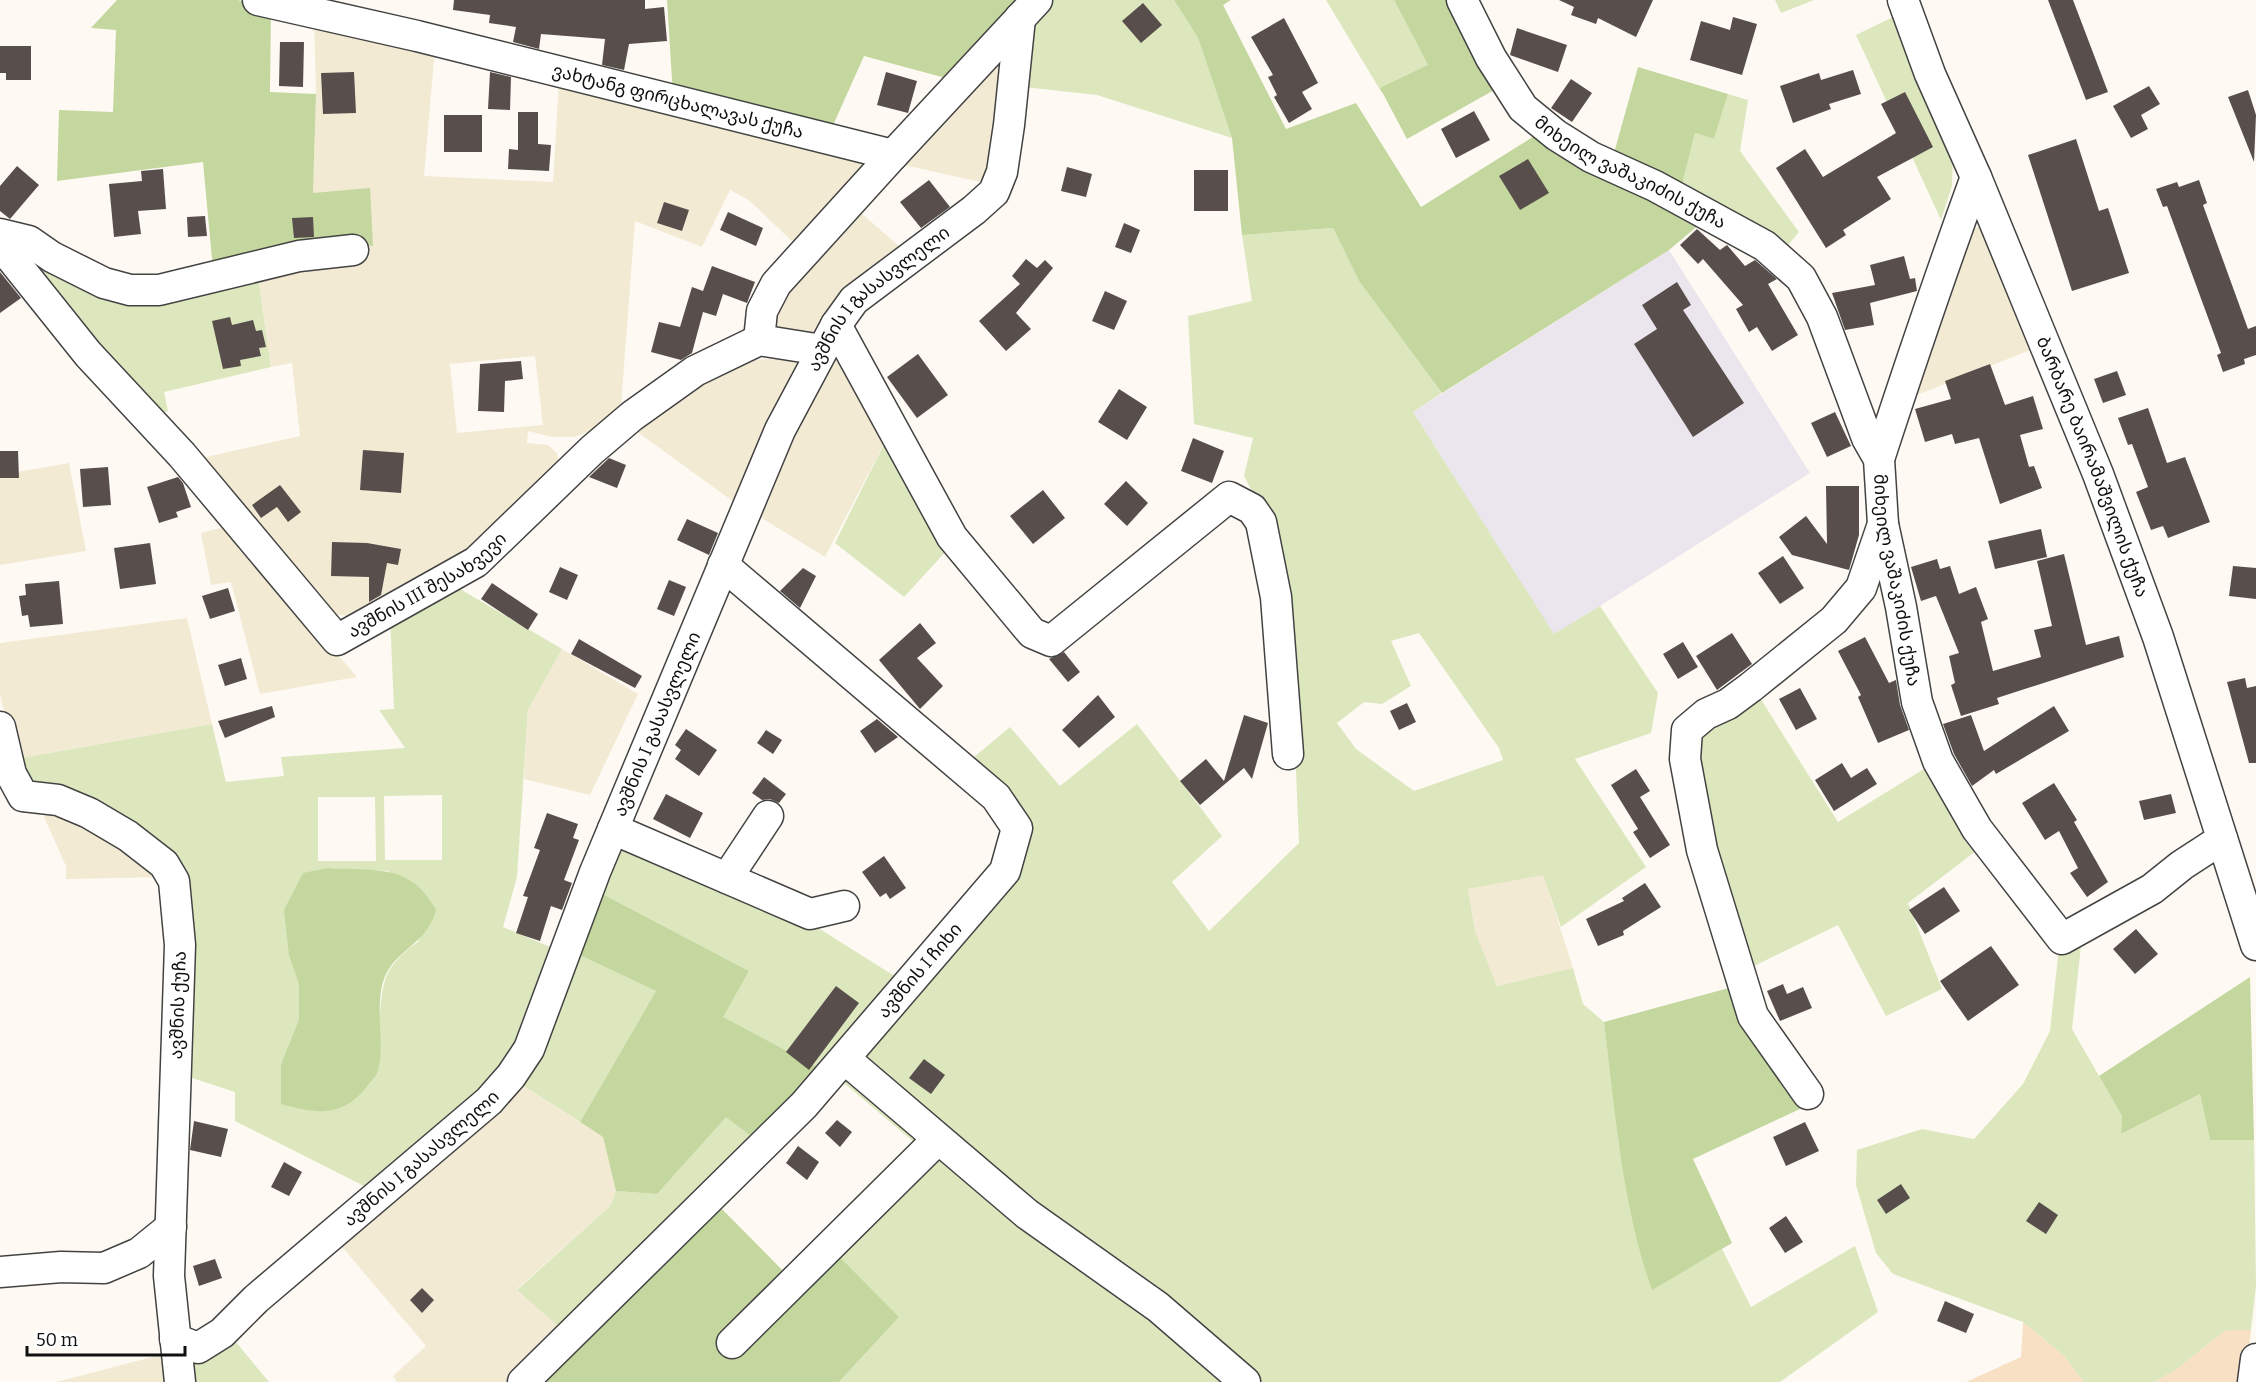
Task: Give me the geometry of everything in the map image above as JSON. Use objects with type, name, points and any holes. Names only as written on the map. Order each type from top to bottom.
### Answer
[{"type":"street","name":"ვახტანგ ფირცხალავას ქუჩა","points":[[258,0],[417,36],[893,155]]},
{"type":"street","name":"მიხეილ ვაშაკიძის ქუჩა","points":[[1462,0],[1491,58],[1523,108],[1556,135],[1591,157],[1655,186],[1765,246],[1801,278],[1822,317],[1867,438],[1880,459],[1883,524],[1901,607],[1917,702],[1938,761],[1977,829],[2062,939],[2152,889],[2182,865],[2222,839]]},
{"type":"street","name":"ბარბარე ბაირამაშვილის ქუჩა","points":[[1903,0],[1930,74],[1976,177],[2106,496],[2158,637],[2256,945]]},
{"type":"street","points":[[1029,9],[777,284],[762,311],[759,340],[829,338],[952,537],[1032,633],[1050,640],[1229,497],[1252,509],[1261,522],[1276,597],[1288,754]]},
{"type":"street","name":"ავშნის I გასასვლელი","points":[[175,1339],[198,1348],[222,1333],[256,1299],[489,1101],[511,1076],[529,1049],[614,829],[723,565],[780,430],[829,338],[854,300],[974,210],[994,192],[1002,172],[1029,9]]},
{"type":"street","points":[[1880,459],[1919,345],[1933,295],[1976,177]]},
{"type":"street","points":[[0,234],[29,241],[52,257],[104,283],[130,290],[159,290],[299,256],[353,250]]},
{"type":"street","name":"ავშნის III შესახვევი","points":[[0,244],[88,354],[182,456],[337,640],[476,562],[592,450],[632,416],[695,371],[759,340]]},
{"type":"street","points":[[1808,1094],[1753,1016],[1702,850],[1685,759],[1687,730],[1706,714],[1728,704],[1751,687],[1834,620],[1861,588],[1883,524]]},
{"type":"street","name":"ავშნის I ჩიხი","points":[[522,1382],[804,1105],[1005,871],[1017,828],[996,797],[723,565]]},
{"type":"street","name":"ავშნის ქუჩა","points":[[0,727],[11,774],[23,796],[58,800],[89,813],[128,836],[164,864],[174,881],[180,945],[169,1276],[180,1382]]},
{"type":"street","points":[[727,878],[768,816]]},
{"type":"street","points":[[614,829],[810,914],[844,906]]},
{"type":"street","points":[[845,1059],[937,1140],[1027,1214],[1158,1307],[1245,1382]]},
{"type":"street","points":[[732,1343],[937,1140]]},
{"type":"street","points":[[0,1272],[61,1267],[104,1268],[139,1253],[171,1227]]},
{"type":"street","points":[[2253,1382],[2256,1359]]},
{"type":"shaded area","points":[[314,19],[435,47],[424,176],[553,182],[559,81],[881,161],[799,248],[750,201],[730,190],[702,247],[635,221],[620,419],[575,437],[552,437],[528,431],[527,443],[548,445],[557,453],[561,471],[482,548],[367,611],[348,616],[329,613],[193,460],[300,436],[292,363],[271,367],[257,271],[355,244],[373,246],[313,193],[316,94]],"holes":[[[535,356],[543,425],[457,433],[450,364]]]},
{"type":"shaded area","points":[[1012,40],[989,184],[895,163]]},
{"type":"shaded area","points":[[853,206],[907,253],[818,335],[776,334],[772,321],[773,306]]},
{"type":"shaded area","points":[[1987,226],[2040,346],[1912,397],[1966,229]]},
{"type":"shaded area","points":[[1669,250],[1810,473],[1554,635],[1413,412]]},
{"type":"shaded area","points":[[830,352],[843,352],[887,438],[825,557],[752,512]]},
{"type":"shaded area","points":[[810,358],[741,507],[629,426],[739,360]]},
{"type":"shaded area","points":[[69,463],[86,551],[0,565],[0,475]]},
{"type":"shaded area","points":[[228,526],[357,677],[260,694],[231,582],[211,585],[201,533]]},
{"type":"shaded area","points":[[187,618],[212,724],[16,759],[0,694],[0,643]]},
{"type":"shaded area","points":[[562,649],[638,694],[590,795],[524,779],[528,710]]},
{"type":"shaded area","points":[[50,811],[62,811],[166,877],[66,879],[66,866],[44,817]]},
{"type":"shaded area","points":[[1543,874],[1573,968],[1497,986],[1475,931],[1468,889]]},
{"type":"shaded area","points":[[516,1081],[603,1137],[616,1191],[610,1206],[517,1289],[563,1330],[509,1382],[397,1382],[393,1376],[426,1346],[338,1242]]},
{"type":"shaded area","points":[[168,1353],[173,1382],[56,1382]]},
{"type":"green space","points":[[117,0],[238,0],[271,10],[270,92],[316,94],[313,193],[370,188],[373,246],[355,244],[213,270],[203,162],[57,181],[59,110],[113,112],[116,30],[91,28]]},
{"type":"green space","points":[[667,0],[1026,0],[953,80],[864,56],[830,132],[673,95]]},
{"type":"green space","points":[[1045,0],[1174,0],[1198,38],[1232,138],[1097,95],[1024,87],[1032,16]]},
{"type":"green space","points":[[1174,0],[1231,0],[1223,5],[1286,129],[1356,103],[1421,207],[1539,133],[1701,223],[1669,250],[1442,393],[1359,281],[1333,228],[1242,235],[1232,138],[1198,38]]},
{"type":"green space","points":[[1326,0],[1394,0],[1428,65],[1382,93]]},
{"type":"green space","points":[[1394,0],[1452,0],[1496,89],[1407,139],[1380,88],[1428,65]]},
{"type":"green space","points":[[1775,0],[1814,0],[1781,13]]},
{"type":"green space","points":[[1897,15],[1953,154],[1952,186],[1941,220],[1856,35]]},
{"type":"green space","points":[[1638,67],[1728,94],[1714,139],[1695,133],[1681,189],[1612,160]]},
{"type":"green space","points":[[1728,94],[1748,100],[1740,151],[1799,232],[1784,250],[1681,189],[1695,133],[1714,139]]},
{"type":"green space","points":[[1333,228],[1359,281],[1442,393],[1413,412],[1554,634],[1600,606],[1658,693],[1651,733],[1575,759],[1646,867],[1561,927],[1543,875],[1468,889],[1475,931],[1497,986],[1573,968],[1583,1004],[1604,1022],[1619,1145],[1652,1289],[1722,1249],[1751,1307],[1855,1246],[1878,1312],[1780,1382],[839,1382],[899,1317],[834,1251],[928,1154],[838,1078],[1025,826],[967,763],[1010,727],[1060,786],[1137,724],[1222,836],[1172,882],[1209,931],[1299,843],[1293,701],[1262,511],[1244,476],[1253,438],[1194,424],[1188,316],[1252,301],[1242,235]],"holes":[[[1419,633],[1499,748],[1503,760],[1414,791],[1356,749],[1337,723],[1364,702],[1382,704],[1411,686],[1391,641]]]},
{"type":"green space","points":[[8,243],[101,288],[257,271],[271,367],[164,392],[168,411],[154,417]]},
{"type":"green space","points":[[887,438],[949,548],[904,597],[835,543]]},
{"type":"green space","points":[[455,586],[562,649],[528,710],[517,877],[503,927],[555,949],[510,1065],[374,1191],[235,1121],[235,1092],[186,1076],[185,888],[29,784],[16,759],[212,724],[226,782],[284,776],[281,757],[405,748],[379,710],[394,709],[390,617]],"holes":[[[442,795],[442,860],[385,860],[384,796]],[[318,797],[375,797],[376,861],[318,861]],[[328,868],[388,871],[419,941],[398,959],[387,976],[379,1024],[281,1064],[299,1019],[299,984]]]},
{"type":"green space","points":[[1757,693],[1838,822],[1932,764],[1976,851],[1908,903],[1942,989],[1886,1016],[1838,925],[1748,969],[1700,814],[1699,729]]},
{"type":"green space","points":[[613,844],[807,921],[901,980],[823,1070],[722,1017],[749,971],[595,890]]},
{"type":"green space","points":[[328,868],[376,870],[403,877],[415,884],[426,895],[436,910],[425,932],[394,962],[383,982],[380,1003],[381,1050],[376,1074],[359,1096],[349,1103],[329,1111],[318,1111],[281,1104],[281,1064],[299,1019],[299,984],[289,955],[284,910],[303,873]]},
{"type":"green space","points":[[595,890],[749,971],[723,1017],[823,1070],[756,1140],[726,1117],[657,1194],[616,1191],[603,1137],[580,1122],[656,991],[571,951]]},
{"type":"green space","points":[[2081,946],[2072,1029],[2122,1116],[2121,1134],[2200,1094],[2210,1140],[2254,1140],[2256,1286],[2251,1330],[2226,1330],[2177,1369],[2155,1382],[2084,1382],[2063,1355],[2023,1322],[1893,1274],[1876,1253],[1856,1185],[1857,1150],[1922,1129],[1974,1139],[2023,1084],[2050,1031],[2058,956]]},
{"type":"green space","points":[[571,951],[656,991],[580,1122],[516,1081]]},
{"type":"green space","points":[[2250,977],[2254,1140],[2210,1140],[2200,1094],[2121,1134],[2122,1116],[2099,1076]]},
{"type":"green space","points":[[1736,986],[1749,1022],[1802,1108],[1693,1159],[1732,1243],[1652,1290],[1633,1225],[1621,1158],[1604,1022]]},
{"type":"green space","points":[[726,1116],[756,1140],[563,1330],[517,1290],[610,1206],[616,1191],[657,1194]]},
{"type":"green space","points":[[715,1202],[799,1287],[834,1251],[899,1317],[839,1382],[534,1382]]},
{"type":"green space","points":[[230,1335],[269,1382],[187,1382],[182,1349]]},
{"type":"sand","points":[[2023,1322],[2063,1355],[2084,1382],[1966,1382],[2021,1357]]},
{"type":"sand","points":[[2226,1330],[2251,1330],[2245,1382],[2155,1382],[2177,1369]]},
{"type":"building","points":[[454,0],[645,0],[645,9],[664,7],[667,41],[629,44],[624,70],[602,65],[605,39],[541,34],[539,49],[513,42],[516,27],[489,23],[490,15],[453,10]]},
{"type":"building","points":[[1559,0],[1653,0],[1636,37],[1598,18],[1596,24],[1571,15],[1574,7]]},
{"type":"building","points":[[2048,0],[2073,0],[2108,92],[2086,100]]},
{"type":"building","points":[[1143,3],[1162,25],[1141,43],[1122,21]]},
{"type":"building","points":[[1733,17],[1757,24],[1742,75],[1690,60],[1701,21],[1730,30]]},
{"type":"building","points":[[1284,18],[1318,83],[1302,92],[1312,109],[1289,123],[1274,97],[1277,95],[1268,77],[1273,75],[1251,37]]},
{"type":"building","points":[[1517,28],[1567,45],[1558,72],[1510,55]]},
{"type":"building","points":[[280,42],[304,42],[303,87],[279,86]]},
{"type":"building","points":[[0,46],[31,46],[31,80],[6,80],[6,73],[0,73]]},
{"type":"building","points":[[1853,70],[1861,94],[1829,104],[1831,109],[1793,123],[1780,86],[1819,73],[1821,80]]},
{"type":"building","points":[[354,72],[356,113],[323,114],[321,73]]},
{"type":"building","points":[[490,72],[511,77],[510,110],[488,109]]},
{"type":"building","points":[[886,72],[917,81],[908,113],[877,105]]},
{"type":"building","points":[[1571,79],[1592,93],[1572,122],[1551,108]]},
{"type":"building","points":[[2149,86],[2160,104],[2141,115],[2148,129],[2131,138],[2113,106]]},
{"type":"building","points":[[2248,90],[2256,115],[2254,162],[2228,97]]},
{"type":"building","points":[[1905,92],[1933,147],[1877,177],[1891,199],[1843,230],[1846,235],[1826,248],[1776,168],[1805,149],[1823,177],[1896,133],[1881,104]]},
{"type":"building","points":[[1474,111],[1490,140],[1456,158],[1441,129]]},
{"type":"building","points":[[518,112],[538,112],[538,144],[551,145],[549,171],[508,169],[509,149],[518,150]]},
{"type":"building","points":[[444,115],[482,115],[482,152],[444,152]]},
{"type":"building","points":[[2076,139],[2099,211],[2108,208],[2129,273],[2072,291],[2028,155]]},
{"type":"building","points":[[1528,159],[1549,193],[1520,210],[1499,176]]},
{"type":"building","points":[[17,166],[39,185],[10,219],[0,211],[0,186]]},
{"type":"building","points":[[1067,167],[1092,174],[1086,197],[1061,191]]},
{"type":"building","points":[[163,169],[166,209],[138,211],[141,234],[114,237],[109,184],[142,181],[141,171]]},
{"type":"building","points":[[1194,170],[1228,170],[1228,211],[1194,211]]},
{"type":"building","points":[[929,180],[950,207],[921,228],[900,202]]},
{"type":"building","points":[[2199,180],[2207,203],[2203,205],[2248,329],[2256,326],[2256,355],[2244,359],[2245,364],[2223,372],[2217,355],[2221,353],[2167,206],[2163,207],[2156,189],[2177,182],[2179,187]]},
{"type":"building","points":[[664,202],[689,210],[682,231],[657,223]]},
{"type":"building","points":[[728,212],[763,228],[756,246],[720,230]]},
{"type":"building","points":[[205,216],[207,236],[188,237],[187,217]]},
{"type":"building","points":[[313,217],[314,237],[294,238],[292,218]]},
{"type":"building","points":[[1124,223],[1140,230],[1131,253],[1115,247]]},
{"type":"building","points":[[1697,229],[1720,250],[1727,245],[1745,266],[1755,260],[1777,279],[1768,284],[1798,335],[1772,351],[1757,327],[1749,332],[1736,309],[1743,305],[1703,259],[1698,264],[1680,245]]},
{"type":"building","points":[[1904,256],[1910,279],[1915,278],[1917,291],[1870,303],[1874,325],[1845,330],[1832,293],[1875,285],[1870,265]]},
{"type":"building","points":[[1026,259],[1037,268],[1045,260],[1053,268],[1016,313],[1031,329],[1006,351],[979,321],[1020,284],[1012,276]]},
{"type":"building","points":[[712,266],[755,282],[747,303],[723,294],[716,316],[703,312],[692,353],[681,360],[651,352],[659,322],[680,327],[692,287],[703,291]]},
{"type":"building","points":[[0,272],[21,298],[0,313]]},
{"type":"building","points":[[1677,282],[1691,305],[1683,310],[1744,403],[1693,437],[1634,344],[1657,329],[1642,305]]},
{"type":"building","points":[[1105,291],[1127,301],[1114,330],[1092,321]]},
{"type":"building","points":[[230,317],[232,325],[253,320],[256,331],[262,330],[266,347],[259,348],[261,356],[240,360],[241,366],[223,369],[212,321]]},
{"type":"building","points":[[918,354],[948,395],[917,418],[887,377]]},
{"type":"building","points":[[521,361],[523,379],[505,381],[504,412],[478,411],[480,364]]},
{"type":"building","points":[[1990,364],[2005,405],[2033,396],[2043,429],[2020,435],[2029,467],[2034,466],[2042,488],[2000,504],[1979,438],[1955,444],[1952,434],[1925,442],[1915,409],[1951,399],[1945,381]]},
{"type":"building","points":[[2117,371],[2126,395],[2103,403],[2094,379]]},
{"type":"building","points":[[1119,389],[1147,407],[1127,440],[1098,422]]},
{"type":"building","points":[[2148,408],[2167,463],[2185,457],[2210,522],[2168,538],[2163,526],[2151,530],[2136,492],[2148,487],[2132,444],[2128,445],[2118,418]]},
{"type":"building","points":[[1835,412],[1851,446],[1827,457],[1811,423]]},
{"type":"building","points":[[1193,438],[1224,451],[1212,483],[1181,471]]},
{"type":"building","points":[[363,450],[404,453],[401,493],[360,490]]},
{"type":"building","points":[[0,451],[18,451],[19,478],[0,478]]},
{"type":"building","points":[[609,458],[626,465],[617,488],[589,477]]},
{"type":"building","points":[[108,467],[111,505],[83,507],[80,469]]},
{"type":"building","points":[[178,477],[183,483],[191,507],[176,512],[178,517],[159,523],[147,487]]},
{"type":"building","points":[[1126,481],[1148,503],[1127,526],[1104,504]]},
{"type":"building","points":[[280,485],[301,512],[288,522],[277,507],[261,518],[252,505]]},
{"type":"building","points":[[1826,486],[1859,486],[1859,535],[1849,570],[1792,555],[1779,537],[1806,516],[1827,544]]},
{"type":"building","points":[[1043,490],[1065,518],[1033,544],[1010,516]]},
{"type":"building","points":[[687,519],[718,533],[709,555],[677,540]]},
{"type":"building","points":[[2041,529],[2047,557],[1995,569],[1988,541]]},
{"type":"building","points":[[332,542],[367,543],[401,549],[398,565],[387,563],[381,595],[369,602],[369,577],[331,576]]},
{"type":"building","points":[[150,543],[156,584],[120,589],[114,548]]},
{"type":"building","points":[[2064,554],[2086,645],[2119,636],[2124,657],[1997,698],[1999,704],[1961,716],[1951,685],[1955,683],[1949,656],[1959,653],[1936,596],[1921,601],[1911,567],[1937,559],[1940,569],[1950,566],[1959,594],[1976,587],[1988,619],[1981,622],[1993,671],[2041,657],[2034,630],[2052,626],[2037,561]]},
{"type":"building","points":[[1783,556],[1804,588],[1780,604],[1758,573]]},
{"type":"building","points":[[2233,566],[2256,568],[2256,599],[2229,596]]},
{"type":"building","points":[[560,567],[578,575],[567,600],[549,592]]},
{"type":"building","points":[[803,568],[816,576],[800,608],[780,591]]},
{"type":"building","points":[[669,580],[686,587],[674,616],[657,609]]},
{"type":"building","points":[[59,581],[63,624],[30,627],[28,615],[22,616],[19,596],[26,595],[25,584]]},
{"type":"building","points":[[492,583],[538,614],[528,630],[481,599]]},
{"type":"building","points":[[228,588],[235,611],[210,619],[202,596]]},
{"type":"building","points":[[920,623],[936,643],[917,658],[943,686],[920,709],[879,660]]},
{"type":"building","points":[[1732,633],[1752,664],[1717,690],[1696,656]]},
{"type":"building","points":[[1865,637],[1889,683],[1896,680],[1900,705],[1909,730],[1878,743],[1858,697],[1861,695],[1838,651]]},
{"type":"building","points":[[579,639],[642,676],[635,688],[571,654]]},
{"type":"building","points":[[1683,642],[1698,667],[1678,679],[1663,654]]},
{"type":"building","points":[[1064,652],[1080,672],[1068,682],[1049,659]]},
{"type":"building","points":[[241,658],[247,679],[225,686],[218,665]]},
{"type":"building","points":[[2245,678],[2247,688],[2256,686],[2256,763],[2249,763],[2227,682]]},
{"type":"building","points":[[1800,688],[1817,719],[1796,730],[1779,699]]},
{"type":"building","points":[[1098,695],[1115,717],[1079,748],[1062,730]]},
{"type":"building","points":[[1407,703],[1416,722],[1399,730],[1390,711]]},
{"type":"building","points":[[272,706],[275,717],[225,738],[218,721]]},
{"type":"building","points":[[2054,706],[2069,731],[1996,774],[1994,770],[1972,786],[1954,754],[1943,724],[1971,715],[1984,751]]},
{"type":"building","points":[[1244,715],[1268,723],[1252,779],[1244,768],[1200,805],[1180,781],[1206,759],[1224,781]]},
{"type":"building","points":[[877,719],[898,737],[875,753],[860,731]]},
{"type":"building","points":[[686,729],[717,750],[699,776],[675,759],[681,750],[675,745]]},
{"type":"building","points":[[766,730],[782,740],[773,754],[757,743]]},
{"type":"building","points":[[1842,763],[1851,778],[1867,768],[1877,784],[1834,811],[1815,780]]},
{"type":"building","points":[[1636,769],[1650,791],[1640,797],[1670,845],[1650,858],[1633,832],[1638,829],[1611,785]]},
{"type":"building","points":[[764,777],[786,794],[779,803],[770,799],[762,800],[752,793]]},
{"type":"building","points":[[2054,783],[2077,820],[2074,822],[2108,882],[2087,897],[2070,873],[2078,868],[2059,831],[2045,840],[2022,803]]},
{"type":"building","points":[[666,794],[703,813],[690,838],[653,819]]},
{"type":"building","points":[[2171,794],[2176,813],[2144,820],[2139,801]]},
{"type":"building","points":[[547,813],[578,824],[573,838],[579,840],[564,880],[572,883],[562,910],[551,906],[540,941],[516,933],[528,897],[523,896],[540,850],[534,848]]},
{"type":"building","points":[[884,856],[906,888],[890,899],[886,893],[880,897],[862,872]]},
{"type":"building","points":[[1645,883],[1661,907],[1623,931],[1624,935],[1598,946],[1586,919],[1624,901],[1622,898]]},
{"type":"building","points":[[1944,887],[1960,911],[1925,934],[1909,910]]},
{"type":"building","points":[[2136,929],[2158,954],[2135,974],[2113,949]]},
{"type":"building","points":[[1991,946],[2019,985],[1968,1021],[1940,981]]},
{"type":"building","points":[[1783,984],[1787,994],[1803,987],[1812,1008],[1780,1021],[1767,991]]},
{"type":"building","points":[[836,986],[859,1003],[809,1070],[786,1052]]},
{"type":"building","points":[[924,1059],[945,1075],[931,1094],[909,1078]]},
{"type":"building","points":[[837,1120],[852,1132],[840,1147],[825,1133]]},
{"type":"building","points":[[194,1121],[228,1129],[221,1157],[190,1150]]},
{"type":"building","points":[[1805,1122],[1819,1151],[1786,1166],[1773,1137]]},
{"type":"building","points":[[798,1146],[819,1162],[807,1180],[786,1163]]},
{"type":"building","points":[[284,1162],[302,1172],[289,1196],[271,1187]]},
{"type":"building","points":[[1901,1184],[1910,1198],[1886,1214],[1877,1200]]},
{"type":"building","points":[[2039,1202],[2058,1215],[2046,1234],[2026,1221]]},
{"type":"building","points":[[1786,1216],[1803,1242],[1785,1253],[1769,1228]]},
{"type":"building","points":[[215,1259],[222,1278],[199,1286],[193,1266]]},
{"type":"building","points":[[422,1288],[434,1300],[422,1313],[410,1300]]},
{"type":"building","points":[[1945,1301],[1974,1314],[1966,1333],[1937,1321]]}]
